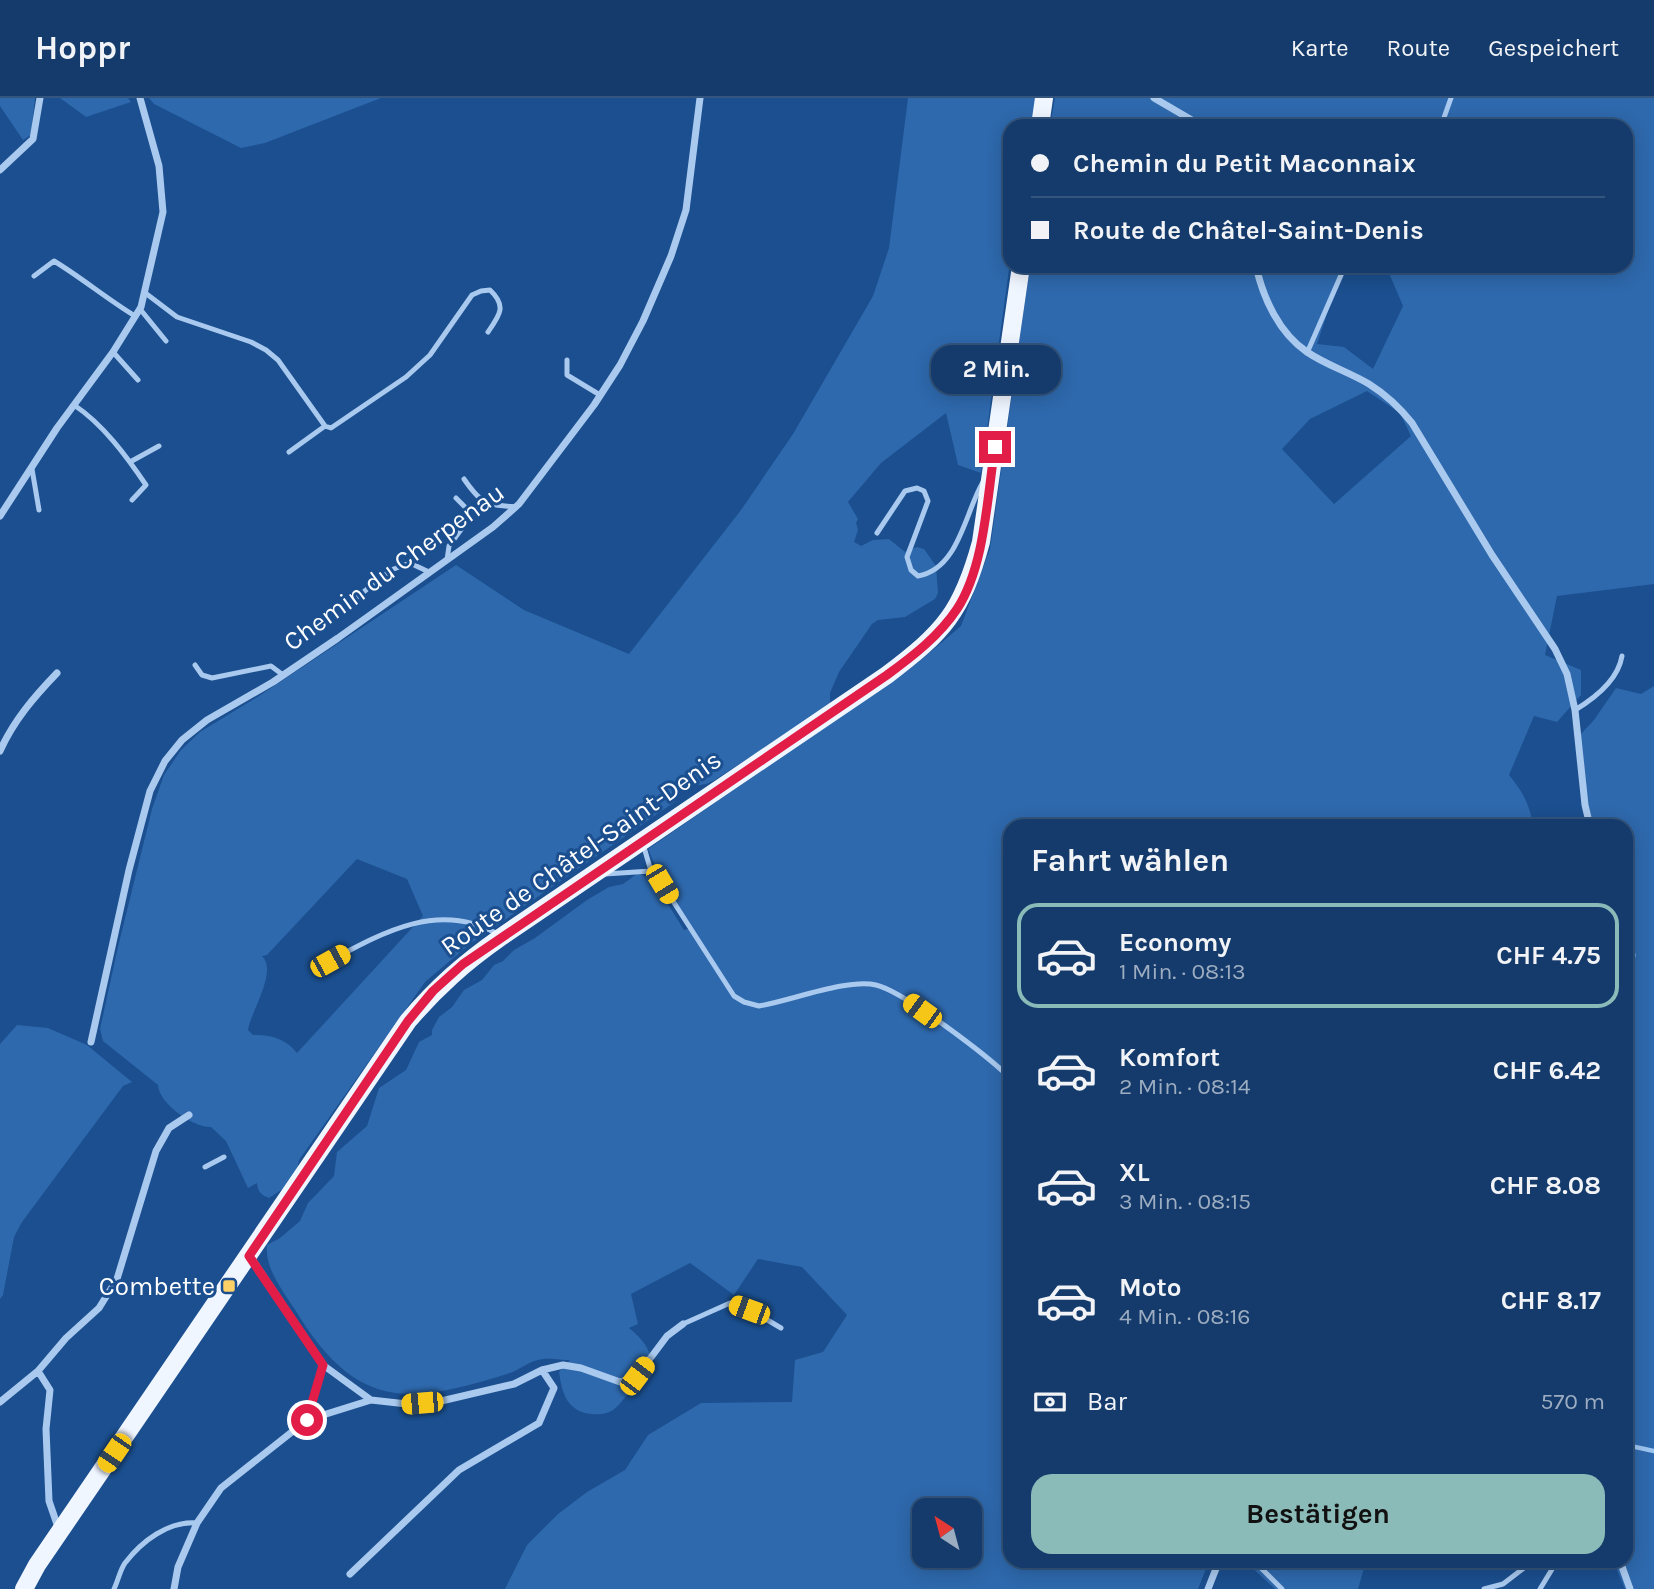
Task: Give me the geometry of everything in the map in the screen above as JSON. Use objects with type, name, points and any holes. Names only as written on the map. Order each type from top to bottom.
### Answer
[{"type":"main road","points":[[1042,119],[1045,98]]},
{"type":"main road","name":"Route de Châtel-Saint-Denis","points":[[24,1589],[60,1532],[408,1021],[447,978],[501,937],[887,675],[914,655],[941,629],[958,607],[972,576],[981,542],[1019,273]]},
{"type":"street","points":[[0,170],[33,139],[40,98]]},
{"type":"street","points":[[0,516],[140,309],[163,212],[159,166],[140,98]]},
{"type":"street","name":"Chemin du Cherpenau","points":[[91,1042],[150,790],[165,761],[182,740],[207,720],[283,675],[493,527],[516,507],[600,395],[620,365],[643,321],[687,210],[700,98]]},
{"type":"street","points":[[1154,98],[1190,119]]},
{"type":"street","points":[[1258,273],[1269,306],[1281,326],[1307,353],[1370,385],[1402,410],[1492,555],[1555,649],[1567,674],[1575,710],[1588,819]]},
{"type":"street","points":[[0,751],[9,732],[34,697],[57,673]]},
{"type":"street","points":[[0,1402],[38,1371],[66,1338],[99,1308],[117,1279],[156,1151],[169,1128],[189,1115]]},
{"type":"street","points":[[249,1256],[323,1365],[371,1400]]},
{"type":"street","points":[[174,1589],[178,1567],[197,1523],[221,1488],[307,1420],[371,1400],[407,1404],[437,1402],[514,1384],[542,1370],[564,1365],[620,1382],[637,1376],[667,1336],[683,1324]]},
{"type":"street","points":[[307,1420],[323,1365]]},
{"type":"street","points":[[350,1574],[459,1470],[540,1423],[554,1388],[542,1370]]},
{"type":"street","points":[[38,1371],[50,1390],[46,1429],[49,1501],[60,1532]]},
{"type":"street","points":[[1209,1589],[1216,1568]]},
{"type":"street","points":[[1622,1568],[1630,1589]]},
{"type":"lane","points":[[1444,119],[1451,98]]},
{"type":"lane","points":[[34,276],[54,261],[135,316]]},
{"type":"lane","points":[[1307,353],[1342,273]]},
{"type":"lane","points":[[144,292],[177,317],[251,342],[266,350],[278,360],[326,426],[331,428],[406,377],[429,355],[472,295],[481,290],[490,290],[501,306],[499,317],[488,332]]},
{"type":"lane","points":[[101,306],[107,299]]},
{"type":"lane","points":[[140,309],[166,341]]},
{"type":"lane","points":[[113,352],[138,380]]},
{"type":"lane","points":[[567,360],[567,374],[600,395]]},
{"type":"lane","points":[[74,405],[87,413],[130,462],[146,485],[132,500]]},
{"type":"lane","points":[[289,452],[326,426]]},
{"type":"lane","points":[[130,462],[159,446]]},
{"type":"lane","points":[[32,468],[39,510]]},
{"type":"lane","points":[[877,533],[905,491],[917,488],[924,491],[928,501],[907,557],[911,570],[918,576],[928,574],[941,565],[956,544],[977,493],[991,471]]},
{"type":"lane","points":[[464,479],[479,500],[493,505],[516,507]]},
{"type":"lane","points":[[447,560],[449,545],[468,520],[465,507],[456,498]]},
{"type":"lane","points":[[351,602],[391,570],[410,563],[429,572]]},
{"type":"lane","points":[[1575,710],[1589,702],[1611,680],[1622,656]]},
{"type":"lane","points":[[195,665],[202,675],[212,678],[271,666],[283,675]]},
{"type":"lane","points":[[642,841],[651,872],[662,884],[734,996],[759,1006],[850,985],[876,985],[902,997],[1003,1073]]},
{"type":"lane","points":[[592,876],[634,871],[651,872]]},
{"type":"lane","points":[[330,961],[400,927],[429,921],[456,919],[481,925],[501,937]]},
{"type":"lane","points":[[205,1167],[225,1157]]},
{"type":"lane","points":[[683,1324],[730,1303],[781,1328]]},
{"type":"lane","points":[[114,1589],[124,1564],[155,1534],[184,1522],[197,1523]]},
{"type":"lane","points":[[1261,1568],[1282,1589]]},
{"type":"lane","points":[[1483,1589],[1503,1584],[1524,1568]]},
{"type":"lane","points":[[1540,1589],[1553,1568]]},
{"type":"shaded area","points":[[0,98],[35,98],[31,135],[23,140],[0,106]]},
{"type":"shaded area","points":[[60,98],[128,98],[131,102],[86,117]]},
{"type":"shaded area","points":[[149,98],[381,98],[265,143],[241,148],[154,104]]},
{"type":"shaded area","points":[[908,98],[1038,98],[1034,119],[1003,119],[1003,273],[1008,273],[981,473],[958,465],[946,413],[881,463],[848,502],[858,519],[854,542],[861,546],[873,540],[889,539],[905,552],[917,547],[924,549],[936,566],[938,593],[935,599],[905,617],[878,620],[872,624],[839,672],[830,693],[830,706],[713,781],[671,789],[676,801],[470,944],[425,982],[299,1160],[295,1181],[269,1198],[260,1193],[257,1183],[248,1188],[226,1141],[211,1127],[196,1124],[178,1114],[164,1100],[158,1085],[103,1041],[100,1029],[152,809],[164,775],[181,750],[200,732],[456,565],[524,610],[629,654],[741,510],[793,434],[873,296],[889,248]],"holes":[[[357,859],[407,879],[423,916],[297,1053],[283,1041],[265,1035],[253,1035],[248,1030],[267,971],[262,956],[267,955]]]},
{"type":"shaded area","points":[[1055,98],[1654,98],[1654,584],[1557,596],[1545,655],[1581,670],[1581,695],[1557,722],[1534,716],[1509,775],[1525,799],[1532,819],[1003,819],[1003,1568],[1206,1568],[1198,1589],[505,1589],[527,1545],[558,1514],[587,1492],[625,1470],[648,1435],[701,1403],[792,1402],[795,1360],[823,1352],[847,1315],[802,1267],[758,1259],[734,1295],[690,1263],[631,1294],[638,1324],[629,1328],[646,1345],[650,1361],[637,1385],[613,1410],[598,1414],[577,1410],[571,1405],[562,1387],[559,1372],[570,1360],[538,1360],[510,1373],[444,1391],[416,1394],[390,1392],[366,1384],[344,1370],[321,1347],[277,1282],[269,1264],[267,1245],[300,1221],[308,1203],[334,1176],[337,1152],[367,1126],[379,1088],[406,1070],[419,1042],[432,1035],[439,1017],[452,1007],[464,990],[482,980],[494,965],[503,961],[514,950],[587,900],[609,887],[623,884],[638,873],[653,880],[684,930],[692,928],[658,872],[648,849],[915,665],[961,626],[990,549],[1029,273],[1341,273],[1317,344],[1344,347],[1373,369],[1403,306],[1389,273],[1633,273],[1633,119],[1051,119]],"holes":[[[1367,391],[1400,413],[1411,436],[1334,504],[1282,449],[1310,419]]]},
{"type":"shaded area","points":[[1654,686],[1654,1589],[1625,1589],[1617,1568],[1633,1568],[1633,819],[1587,819],[1580,735],[1616,688],[1641,694]]},
{"type":"shaded area","points":[[17,1025],[48,1028],[87,1045],[132,1082],[123,1086],[22,1222],[14,1237],[0,1299],[0,1044]]},
{"type":"shaded area","points":[[1252,1568],[1364,1568],[1358,1589],[1275,1589]]},
{"type":"waterway","points":[[1633,1446],[1654,1451]]},
{"type":"place","name":"Combette","points":[[229,1286]]},
{"type":"route","points":[[307,1420],[323,1365],[249,1256],[408,1021],[433,991],[463,964],[887,675],[914,655],[941,629],[958,607],[972,576],[981,542],[995,447]]}]
